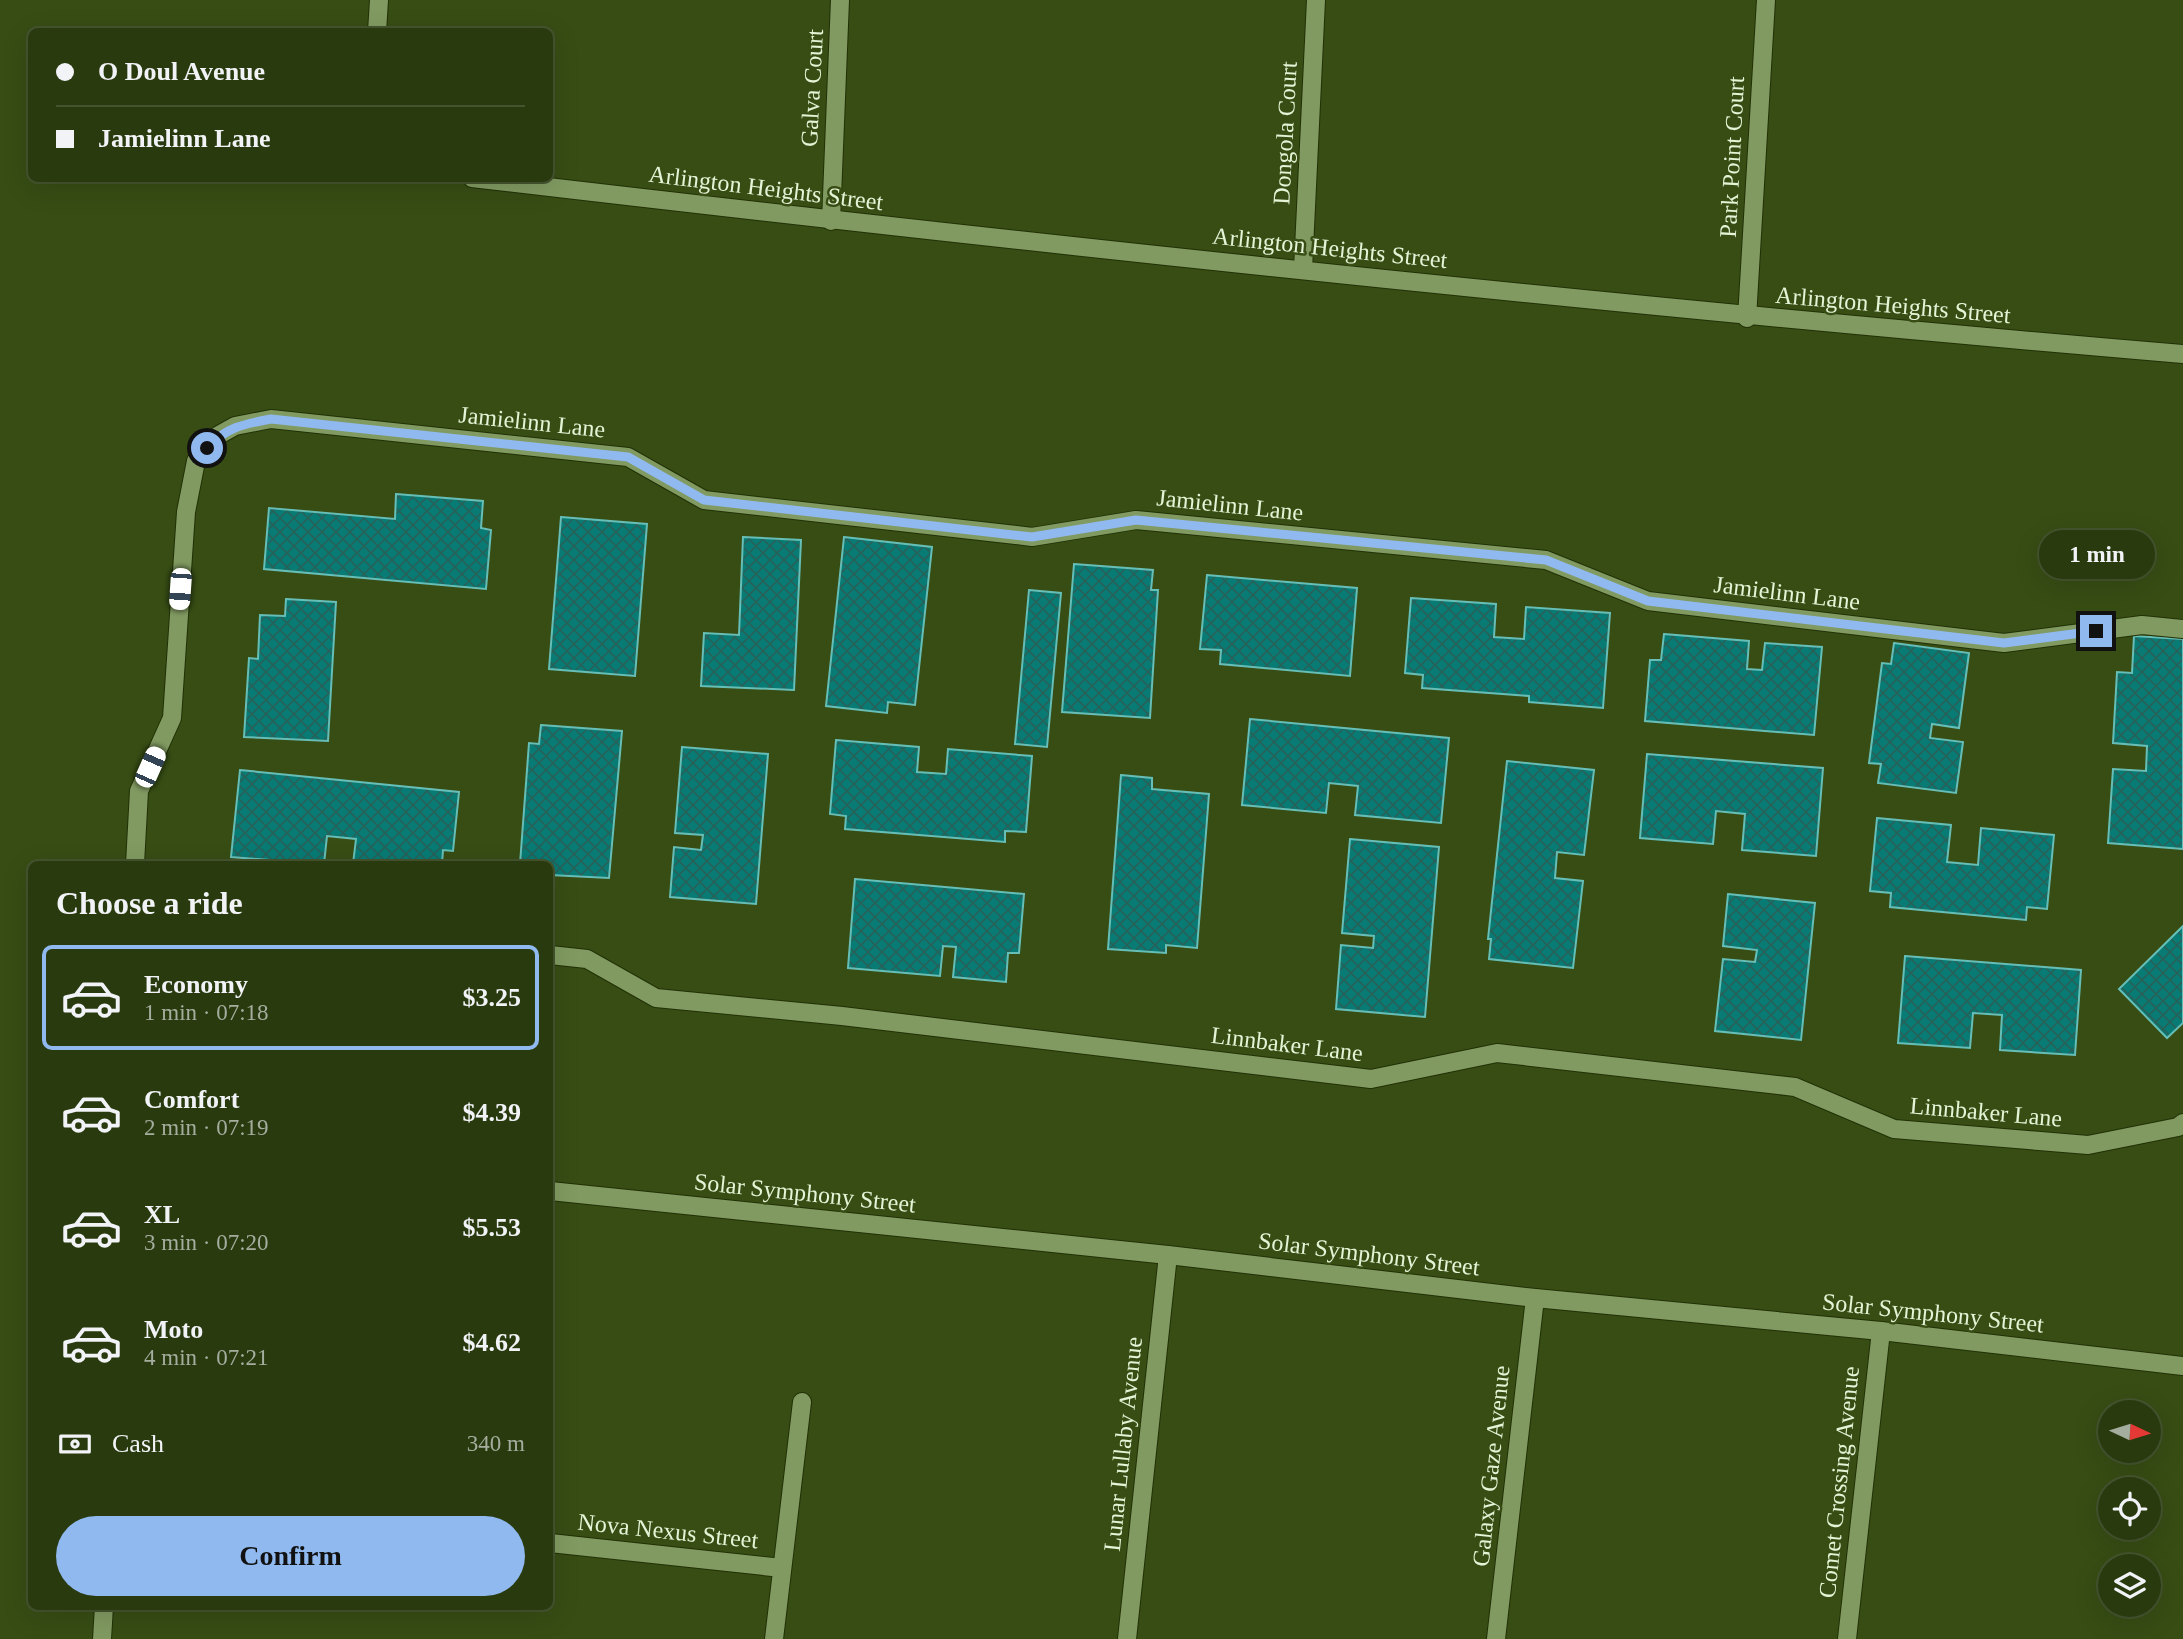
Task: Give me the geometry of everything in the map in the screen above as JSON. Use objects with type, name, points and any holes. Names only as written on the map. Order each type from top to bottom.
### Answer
[{"type":"street","points":[[377,28],[379,0]]},
{"type":"street","name":"Galva Court","points":[[831,221],[840,0]]},
{"type":"street","name":"Dongola Court","points":[[1303,269],[1316,0]]},
{"type":"street","name":"Park Point Court","points":[[1747,318],[1766,0]]},
{"type":"street","name":"Arlington Heights Street","points":[[505,182],[831,221],[1747,318],[2183,354]]},
{"type":"street","name":"Jamielinn Lane","points":[[135,861],[139,791],[172,718],[186,512],[195,461],[219,435],[235,426],[271,419],[628,457],[704,500],[1024,536],[1136,520],[1546,560],[1648,601],[2004,643],[2142,625],[2183,629]]},
{"type":"street","name":"Linnbaker Lane","points":[[553,955],[587,959],[656,998],[842,1016],[1371,1079],[1497,1053],[1795,1087],[1894,1129],[2088,1146],[2178,1127],[2183,1123]]},
{"type":"street","name":"Solar Symphony Street","points":[[553,1191],[1168,1255],[1535,1298],[1881,1331],[2183,1366]]},
{"type":"street","name":"Lunar Lullaby Avenue","points":[[1127,1639],[1168,1255]]},
{"type":"street","name":"Galaxy Gaze Avenue","points":[[1496,1639],[1535,1298]]},
{"type":"street","name":"Comet Crossing Avenue","points":[[1847,1639],[1881,1331]]},
{"type":"street","points":[[774,1639],[802,1402]]},
{"type":"street","name":"Nova Nexus Street","points":[[553,1542],[782,1568]]},
{"type":"street","points":[[103,1639],[104,1610]]},
{"type":"building","points":[[396,494],[483,501],[481,528],[491,530],[486,589],[264,569],[269,508],[395,519]]},
{"type":"building","points":[[561,517],[647,524],[635,676],[549,669]]},
{"type":"building","points":[[743,537],[801,540],[794,690],[701,686],[704,633],[739,635]]},
{"type":"building","points":[[844,537],[932,547],[915,705],[888,702],[887,713],[826,706]]},
{"type":"building","points":[[1074,564],[1153,570],[1151,590],[1158,590],[1150,718],[1062,712]]},
{"type":"building","points":[[1207,575],[1357,588],[1350,676],[1220,664],[1221,650],[1200,649]]},
{"type":"building","points":[[1029,590],[1061,593],[1047,747],[1015,744]]},
{"type":"building","points":[[1411,598],[1496,604],[1494,637],[1524,639],[1526,607],[1610,613],[1603,708],[1529,702],[1529,696],[1422,688],[1423,675],[1405,673]]},
{"type":"building","points":[[286,599],[336,602],[328,741],[244,737],[249,658],[258,659],[260,615],[285,616]]},
{"type":"building","points":[[1664,634],[1749,641],[1747,669],[1762,670],[1765,643],[1822,647],[1814,735],[1645,721],[1650,660],[1661,660]]},
{"type":"building","points":[[2134,636],[2183,639],[2183,849],[2108,843],[2113,769],[2146,771],[2147,746],[2113,743],[2117,672],[2132,673]]},
{"type":"building","points":[[1894,643],[1969,653],[1959,728],[1932,724],[1930,738],[1963,742],[1956,793],[1878,783],[1881,764],[1869,763],[1882,663],[1891,664]]},
{"type":"building","points":[[1250,719],[1449,738],[1441,823],[1355,815],[1358,786],[1329,783],[1326,813],[1242,805]]},
{"type":"building","points":[[541,725],[622,731],[609,878],[553,875],[553,861],[520,861],[529,743],[539,744]]},
{"type":"building","points":[[836,740],[919,747],[917,772],[946,774],[948,749],[1032,756],[1026,832],[1005,831],[1005,842],[845,829],[846,816],[830,814]]},
{"type":"building","points":[[682,747],[768,754],[756,904],[670,897],[674,847],[701,850],[703,835],[675,833]]},
{"type":"building","points":[[1647,754],[1823,768],[1816,856],[1742,850],[1745,814],[1716,811],[1713,844],[1640,838]]},
{"type":"building","points":[[1507,761],[1594,770],[1584,855],[1557,852],[1555,878],[1583,881],[1573,968],[1489,959],[1491,939],[1488,939]]},
{"type":"building","points":[[240,770],[459,792],[453,851],[443,850],[442,861],[353,861],[356,839],[327,836],[324,861],[231,857]]},
{"type":"building","points":[[1121,775],[1152,778],[1152,789],[1209,794],[1197,948],[1166,945],[1166,953],[1108,949]]},
{"type":"building","points":[[1877,818],[1951,825],[1947,862],[1978,865],[1981,828],[2054,835],[2047,909],[2027,907],[2026,920],[1890,907],[1891,893],[1870,891]]},
{"type":"building","points":[[1350,839],[1439,847],[1425,1017],[1336,1009],[1341,945],[1373,948],[1374,936],[1342,933]]},
{"type":"building","points":[[855,879],[1024,894],[1019,953],[1008,953],[1006,982],[953,977],[956,947],[943,946],[940,976],[848,968]]},
{"type":"building","points":[[1728,894],[1815,903],[1801,1040],[1715,1031],[1723,959],[1755,962],[1757,950],[1723,946]]},
{"type":"building","points":[[2183,926],[2183,1023],[2167,1038],[2119,989]]},
{"type":"building","points":[[1905,956],[2081,970],[2075,1055],[2000,1050],[2002,1015],[1973,1013],[1970,1048],[1898,1043]]},
{"type":"route","points":[[207,448],[219,435],[235,426],[271,419],[628,457],[704,500],[1032,537],[1136,520],[1546,560],[1648,601],[2004,643],[2096,631]]}]
